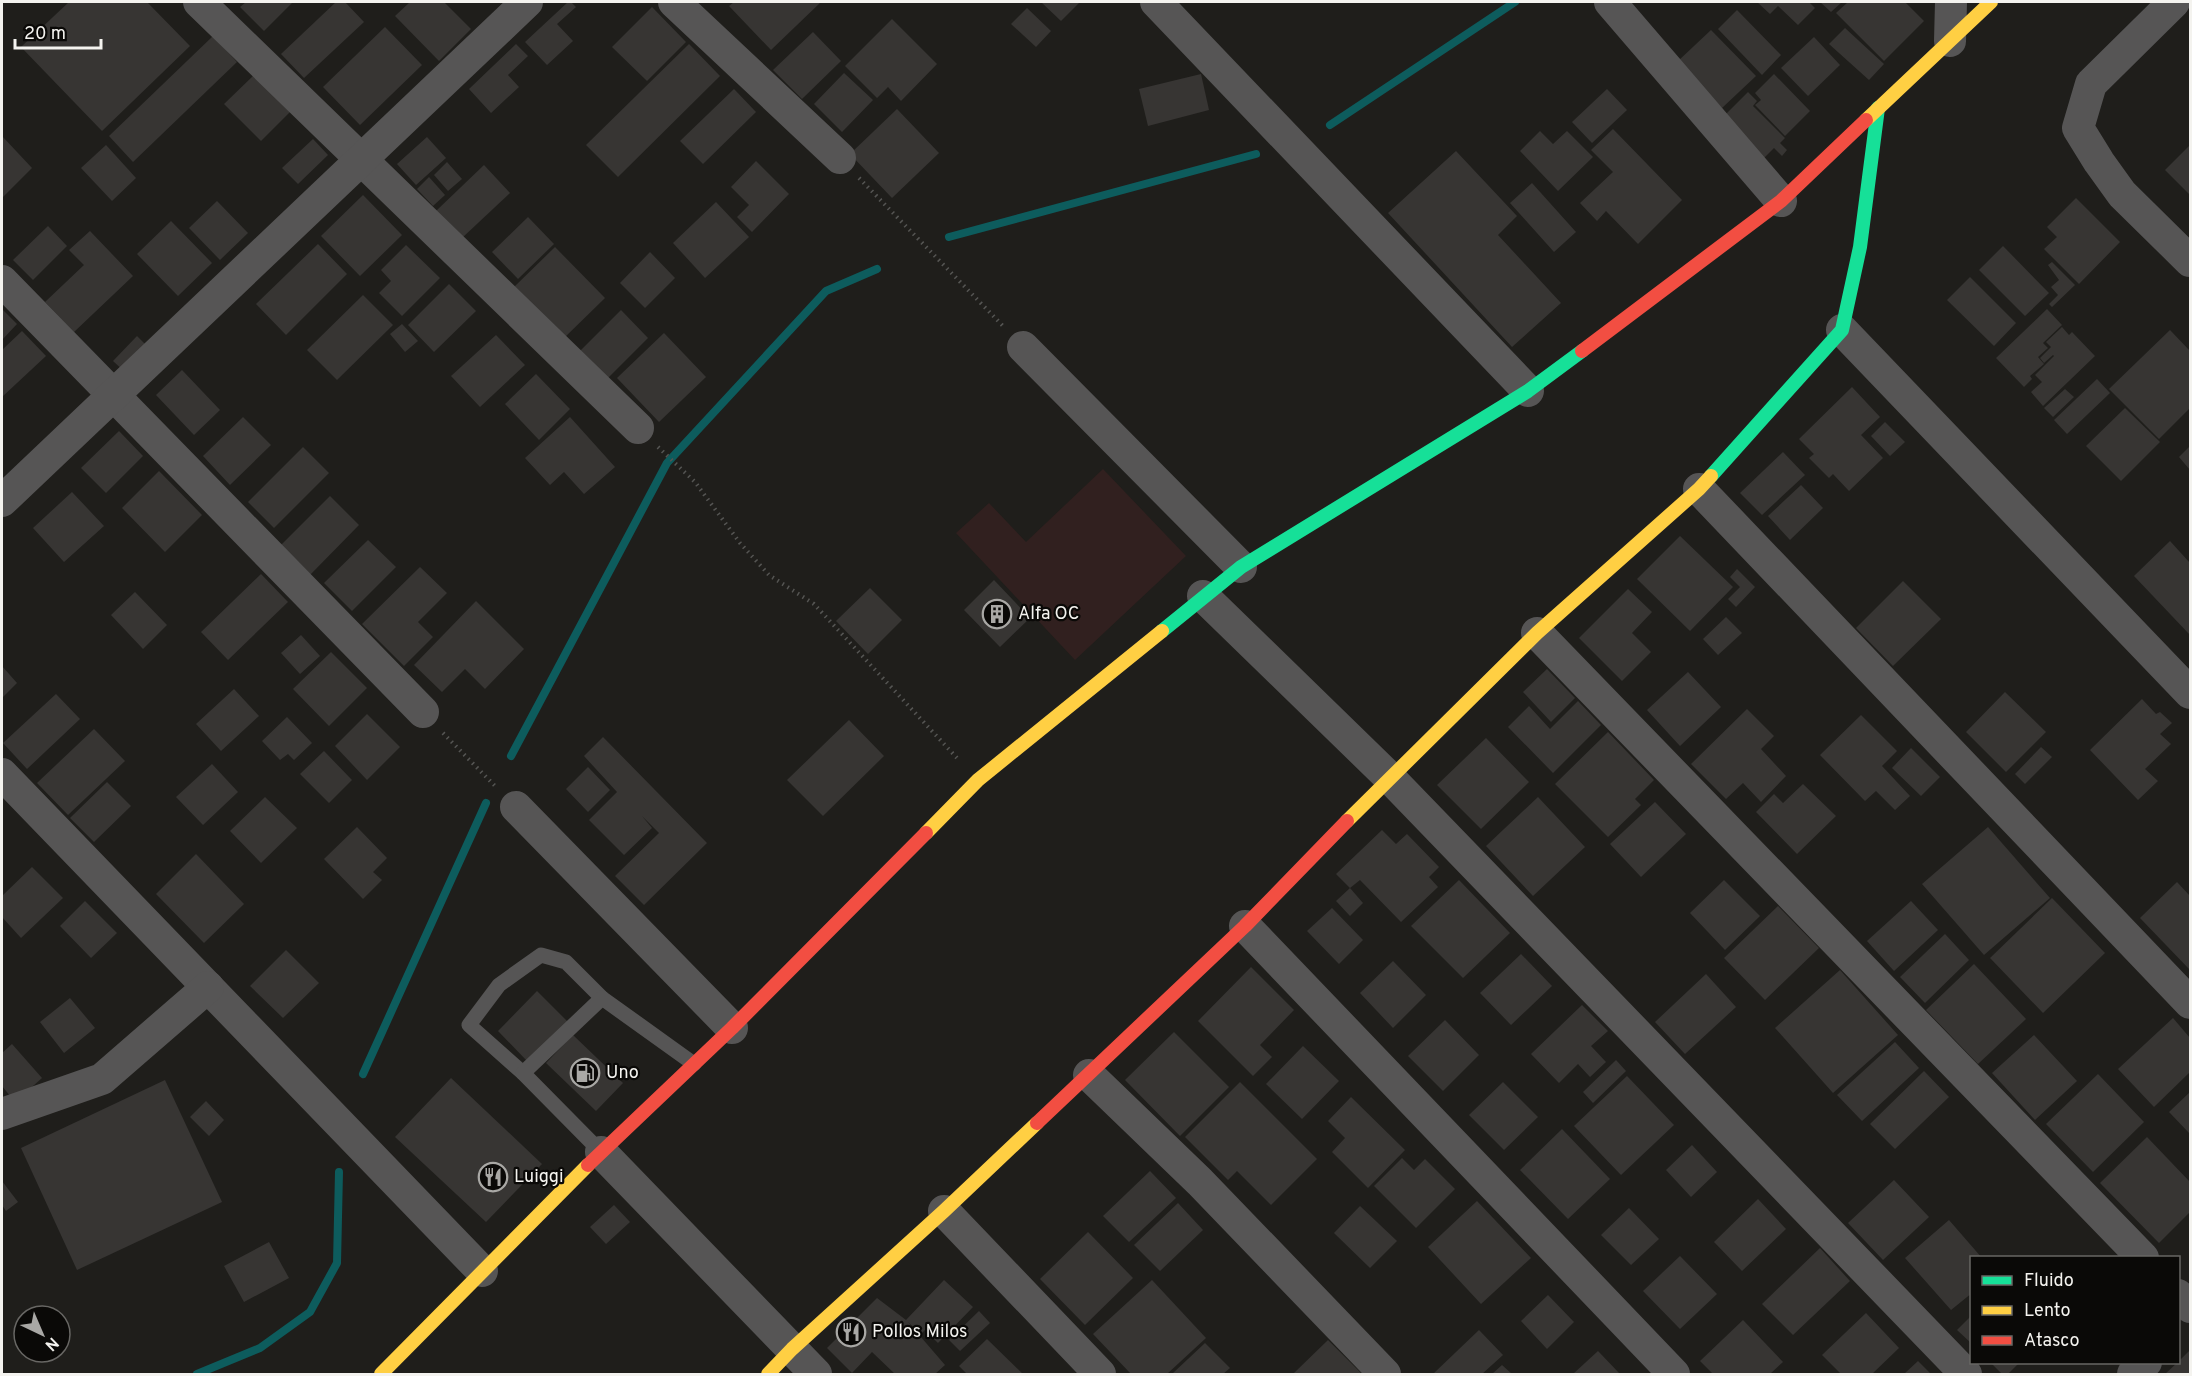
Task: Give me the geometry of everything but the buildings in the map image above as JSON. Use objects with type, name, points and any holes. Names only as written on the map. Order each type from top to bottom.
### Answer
[{"type":"street","points":[[200,2],[644,434]]},
{"type":"street","points":[[2,501],[527,2]]},
{"type":"street","points":[[674,2],[840,158]]},
{"type":"street","points":[[1156,2],[1528,391]]},
{"type":"street","points":[[1610,2],[1781,201]]},
{"type":"street","points":[[1950,41],[1951,2]]},
{"type":"street","points":[[381,1374],[601,1152],[732,1028],[978,780],[1241,567],[1528,391],[1781,201],[1992,2]]},
{"type":"street","points":[[2174,2],[2091,84],[2079,128],[2099,162],[2122,194],[2190,261]]},
{"type":"street","points":[[768,1374],[1089,1075],[1245,926],[1389,777],[1537,633],[1699,489],[1842,330],[1860,247],[1878,108]]},
{"type":"street","points":[[2,281],[423,712]]},
{"type":"street","points":[[1842,330],[2190,693]]},
{"type":"street","points":[[1023,347],[1241,567]]},
{"type":"street","points":[[1699,489],[2190,1003]]},
{"type":"street","points":[[1203,596],[1389,777],[1966,1374]]},
{"type":"street","points":[[1537,633],[2141,1256]]},
{"type":"street","points":[[8,793],[208,987],[482,1271]]},
{"type":"street","points":[[516,807],[732,1028]]},
{"type":"street","points":[[1245,926],[1674,1374]]},
{"type":"street","points":[[2,1114],[102,1079],[208,987]]},
{"type":"street","points":[[1089,1075],[1200,1182],[1385,1374]]},
{"type":"street","points":[[601,1152],[816,1374]]},
{"type":"street","points":[[944,1210],[1100,1374]]},
{"type":"lane","points":[[601,1152],[523,1073],[469,1026],[499,986],[541,955],[566,962],[602,998],[694,1064]]},
{"type":"lane","points":[[523,1073],[602,998]]},
{"type":"path","points":[[840,158],[1023,347]]},
{"type":"path","points":[[644,434],[695,482],[740,543],[769,575],[814,604],[978,780]]},
{"type":"path","points":[[423,712],[516,807]]},
{"type":"shaded area","points":[[1103,469],[1186,556],[1075,660],[956,533],[989,503],[1026,542]]},
{"type":"waterway","points":[[1330,125],[1515,2]]},
{"type":"waterway","points":[[949,237],[1256,154]]},
{"type":"waterway","points":[[511,756],[667,463],[826,291],[877,269]]},
{"type":"waterway","points":[[363,1074],[486,803]]},
{"type":"waterway","points":[[197,1374],[260,1348],[310,1312],[337,1263],[339,1172]]},
{"type":"traffic: fast","points":[[1711,476],[1842,330],[1860,247],[1878,108]]},
{"type":"traffic: fast","points":[[1162,631],[1241,567],[1528,391],[1582,351]]},
{"type":"traffic: slow","points":[[1866,120],[1991,2]]},
{"type":"traffic: slow","points":[[1347,821],[1537,633],[1711,476]]},
{"type":"traffic: slow","points":[[926,833],[978,780],[1162,631]]},
{"type":"traffic: slow","points":[[768,1374],[792,1349],[1037,1123]]},
{"type":"traffic: slow","points":[[381,1374],[588,1165]]},
{"type":"traffic: jam","points":[[1582,351],[1781,201],[1866,120]]},
{"type":"traffic: jam","points":[[1037,1123],[1245,926],[1347,821]]},
{"type":"traffic: jam","points":[[588,1165],[732,1028],[926,833]]},
{"type":"place","name":"Alfa OC","points":[[997,614]]},
{"type":"place","name":"Uno","points":[[585,1073]]},
{"type":"place","name":"Luiggi","points":[[493,1177]]},
{"type":"place","name":"Pollos Milos","points":[[851,1332]]}]
